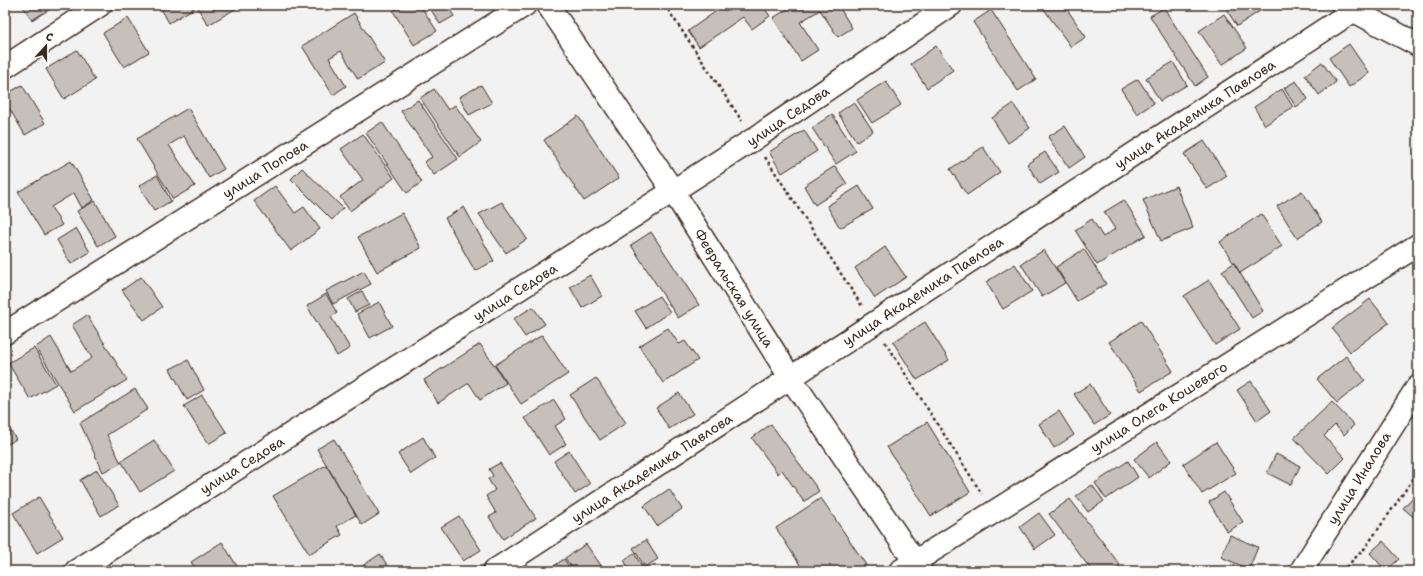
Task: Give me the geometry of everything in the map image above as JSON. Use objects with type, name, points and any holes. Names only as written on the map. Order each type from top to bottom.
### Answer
[{"type":"street","points":[[5,68],[100,5]]},
{"type":"street","name":"улица Попова","points":[[5,333],[525,5]]},
{"type":"street","name":"Февральская улица","points":[[548,5],[673,191],[790,378],[912,568]]},
{"type":"street","name":"улица Седова","points":[[76,571],[754,139],[951,5]]},
{"type":"street","points":[[1348,8],[1418,45]]},
{"type":"street","name":"улица Академика Павлова","points":[[494,571],[790,378],[1348,8]]},
{"type":"street","name":"улица Олега Кошевого","points":[[912,568],[993,511],[1418,244]]},
{"type":"street","name":"улица Иналова","points":[[1300,571],[1416,392]]},
{"type":"path","points":[[665,5],[754,139],[993,511]]},
{"type":"path","points":[[1342,571],[1365,548],[1418,472]]},
{"type":"building","points":[[22,5],[48,5],[50,9],[32,20]]},
{"type":"building","points":[[159,5],[195,5],[196,7],[169,23]]},
{"type":"building","points":[[196,5],[242,5],[208,25]]},
{"type":"building","points":[[402,5],[420,5],[437,31],[414,45],[393,11]]},
{"type":"building","points":[[428,5],[447,5],[454,16],[440,24]]},
{"type":"building","points":[[691,5],[700,5],[694,9]]},
{"type":"building","points":[[725,5],[762,5],[770,16],[752,29],[743,17],[699,47],[688,31]]},
{"type":"building","points":[[794,5],[838,5],[852,28],[838,37],[820,10],[800,22],[818,50],[801,61],[773,18]]},
{"type":"building","points":[[1041,5],[1064,5],[1086,37],[1071,47]]},
{"type":"building","points":[[1233,5],[1269,5],[1237,26],[1226,9]]},
{"type":"building","points":[[1164,8],[1208,77],[1195,86],[1150,16]]},
{"type":"building","points":[[991,10],[1036,79],[1018,91],[973,22]]},
{"type":"building","points":[[354,13],[385,63],[358,79],[341,51],[329,58],[346,86],[333,95],[302,46]]},
{"type":"building","points":[[1224,14],[1247,48],[1222,65],[1199,31]]},
{"type":"building","points":[[128,18],[149,52],[124,67],[103,33]]},
{"type":"building","points":[[1349,44],[1369,73],[1349,87],[1329,58]]},
{"type":"building","points":[[936,46],[953,70],[927,88],[911,64]]},
{"type":"building","points":[[77,50],[95,80],[64,99],[46,69]]},
{"type":"building","points":[[1173,62],[1187,85],[1160,101],[1146,78]]},
{"type":"building","points":[[1322,62],[1336,82],[1319,95],[1305,75]]},
{"type":"building","points":[[1138,79],[1154,103],[1137,114],[1121,89]]},
{"type":"building","points":[[886,81],[901,105],[872,123],[857,100]]},
{"type":"building","points":[[1296,81],[1308,99],[1296,107],[1284,88]]},
{"type":"building","points":[[22,85],[45,123],[25,135],[5,101],[5,95]]},
{"type":"building","points":[[481,85],[492,103],[469,115],[459,97]]},
{"type":"building","points":[[434,89],[448,110],[455,105],[481,142],[460,157],[420,98]]},
{"type":"building","points":[[1282,89],[1293,107],[1265,125],[1254,107]]},
{"type":"building","points":[[418,100],[458,159],[434,175],[424,162],[432,157],[401,111]]},
{"type":"building","points":[[854,102],[873,131],[857,142],[838,113]]},
{"type":"building","points":[[1013,104],[1030,128],[1008,143],[992,118]]},
{"type":"building","points":[[188,108],[224,169],[209,178],[184,136],[169,145],[195,186],[173,199],[137,139]]},
{"type":"building","points":[[832,114],[856,151],[836,164],[812,128]]},
{"type":"building","points":[[578,116],[619,178],[584,201],[544,140]]},
{"type":"building","points":[[382,122],[422,182],[407,193],[366,133]]},
{"type":"building","points":[[1065,126],[1085,157],[1069,168],[1048,137]]},
{"type":"building","points":[[804,130],[817,151],[782,173],[769,152]]},
{"type":"building","points":[[363,134],[394,178],[350,211],[340,197],[363,180],[341,149]]},
{"type":"building","points":[[1204,141],[1227,176],[1207,189],[1184,154]]},
{"type":"building","points":[[983,147],[1000,172],[967,195],[950,169]]},
{"type":"building","points":[[1045,152],[1059,172],[1040,184],[1027,164]]},
{"type":"building","points":[[71,161],[94,200],[82,208],[74,193],[51,207],[62,225],[44,235],[18,192]]},
{"type":"building","points":[[835,166],[847,184],[815,205],[804,186]]},
{"type":"building","points":[[302,168],[343,208],[332,220],[291,179]]},
{"type":"building","points":[[157,175],[171,201],[154,211],[139,186]]},
{"type":"building","points":[[275,186],[295,213],[304,207],[320,229],[291,251],[254,201]]},
{"type":"building","points":[[859,186],[873,209],[840,228],[827,206]]},
{"type":"building","points":[[1176,186],[1193,228],[1161,241],[1143,200]]},
{"type":"building","points":[[1302,191],[1322,222],[1297,238],[1277,206]]},
{"type":"building","points":[[1124,200],[1146,235],[1097,265],[1075,230],[1092,219],[1103,237],[1115,229],[1104,212]]},
{"type":"building","points":[[95,201],[115,236],[98,246],[77,211]]},
{"type":"building","points":[[502,202],[527,239],[506,253],[479,214]]},
{"type":"building","points":[[464,207],[494,261],[475,271],[445,218]]},
{"type":"building","points":[[402,213],[421,248],[377,272],[358,237]]},
{"type":"building","points":[[1261,214],[1282,246],[1240,273],[1220,242]]},
{"type":"building","points":[[76,228],[90,252],[71,264],[57,240]]},
{"type":"building","points":[[651,232],[699,305],[678,318],[631,245]]},
{"type":"building","points":[[885,247],[906,277],[875,298],[855,268]]},
{"type":"building","points":[[1084,249],[1106,284],[1077,301],[1056,267]]},
{"type":"building","points":[[1044,250],[1065,283],[1042,297],[1021,264]]},
{"type":"building","points":[[1234,263],[1263,311],[1252,318],[1222,271]]},
{"type":"building","points":[[1015,264],[1032,291],[1003,309],[986,282]]},
{"type":"building","points":[[364,271],[371,284],[333,304],[326,291]]},
{"type":"building","points":[[590,275],[602,296],[582,308],[570,287]]},
{"type":"building","points":[[141,277],[162,307],[144,320],[122,290]]},
{"type":"building","points":[[1209,280],[1240,329],[1215,345],[1184,296]]},
{"type":"building","points":[[362,291],[369,305],[355,312],[348,299]]},
{"type":"building","points":[[326,294],[337,313],[331,317],[350,348],[337,356],[307,306]]},
{"type":"building","points":[[659,296],[670,312],[646,328],[635,311]]},
{"type":"building","points":[[1370,299],[1389,323],[1350,352],[1332,328]]},
{"type":"building","points":[[379,302],[392,326],[370,338],[357,314]]},
{"type":"building","points":[[533,307],[545,324],[525,337],[513,319]]},
{"type":"building","points":[[87,315],[127,380],[75,411],[36,347],[51,337],[71,371],[92,358],[72,325]]},
{"type":"building","points":[[1141,321],[1173,371],[1141,391],[1109,342]]},
{"type":"building","points":[[925,322],[949,360],[917,380],[893,342]]},
{"type":"building","points":[[668,328],[679,344],[685,341],[698,360],[663,383],[639,346]]},
{"type":"building","points":[[542,335],[568,374],[521,404],[495,365]]},
{"type":"building","points":[[480,344],[506,383],[480,400],[469,383],[438,403],[424,380]]},
{"type":"building","points":[[34,348],[56,384],[30,399],[8,363]]},
{"type":"building","points":[[1346,356],[1365,380],[1337,403],[1317,379]]},
{"type":"building","points":[[188,360],[204,390],[187,400],[170,369]]},
{"type":"building","points":[[596,378],[626,423],[600,440],[570,395]]},
{"type":"building","points":[[1251,381],[1271,411],[1257,421],[1237,390]]},
{"type":"building","points":[[1090,384],[1110,415],[1094,425],[1074,394]]},
{"type":"building","points":[[135,389],[148,409],[107,435],[121,463],[103,472],[80,423]]},
{"type":"building","points":[[679,393],[693,414],[669,429],[656,408]]},
{"type":"building","points":[[202,395],[227,433],[208,444],[184,406]]},
{"type":"building","points":[[554,400],[566,419],[555,426],[566,444],[549,455],[525,418]]},
{"type":"building","points":[[1332,402],[1354,425],[1344,435],[1335,425],[1324,436],[1345,458],[1329,474],[1294,438]]},
{"type":"building","points":[[1059,411],[1074,435],[1054,448],[1039,424]]},
{"type":"building","points":[[5,422],[16,439],[5,446]]},
{"type":"building","points":[[927,422],[970,492],[931,516],[887,447]]},
{"type":"building","points":[[771,424],[819,491],[804,502],[782,470],[778,474],[752,438]]},
{"type":"building","points":[[423,437],[435,458],[411,474],[398,454]]},
{"type":"building","points":[[334,439],[379,514],[362,525],[317,449]]},
{"type":"building","points":[[154,440],[174,471],[140,492],[121,461]]},
{"type":"building","points":[[1157,442],[1171,461],[1149,478],[1134,459]]},
{"type":"building","points":[[1216,442],[1236,473],[1202,494],[1183,464]]},
{"type":"building","points":[[569,451],[590,484],[575,494],[554,461]]},
{"type":"building","points":[[1276,454],[1300,466],[1291,485],[1267,473]]},
{"type":"building","points":[[1128,461],[1138,477],[1106,499],[1095,483]]},
{"type":"building","points":[[500,463],[536,518],[503,539],[489,517],[496,513],[486,496],[495,490],[488,479],[493,476],[489,469]]},
{"type":"building","points":[[326,465],[356,515],[337,526],[342,535],[309,554],[273,496]]},
{"type":"building","points":[[97,470],[119,505],[101,516],[80,480]]},
{"type":"building","points":[[1092,485],[1104,501],[1088,512],[1076,496]]},
{"type":"building","points":[[669,489],[682,509],[657,526],[644,506]]},
{"type":"building","points":[[1224,492],[1243,522],[1227,532],[1209,502]]},
{"type":"building","points":[[1414,496],[1418,500],[1418,521],[1403,508]]},
{"type":"building","points":[[39,497],[63,537],[37,553],[13,513]]},
{"type":"building","points":[[821,498],[866,565],[856,571],[804,571],[776,528]]},
{"type":"building","points":[[1070,499],[1120,565],[1112,571],[1092,571],[1049,514]]},
{"type":"building","points":[[1039,513],[1055,535],[1035,549],[1020,527]]},
{"type":"building","points":[[459,516],[481,550],[463,561],[441,527]]},
{"type":"building","points":[[1230,535],[1258,547],[1249,569],[1221,557]]},
{"type":"building","points":[[646,540],[658,559],[645,567],[633,548]]},
{"type":"building","points":[[1383,541],[1399,559],[1386,571],[1370,553]]},
{"type":"building","points":[[222,542],[240,571],[197,571],[191,562]]},
{"type":"building","points":[[586,544],[605,571],[574,571],[565,558]]},
{"type":"building","points":[[634,553],[645,571],[630,571],[624,560]]},
{"type":"building","points":[[380,554],[391,571],[355,571]]},
{"type":"building","points":[[564,559],[572,571],[553,571],[551,568]]}]
